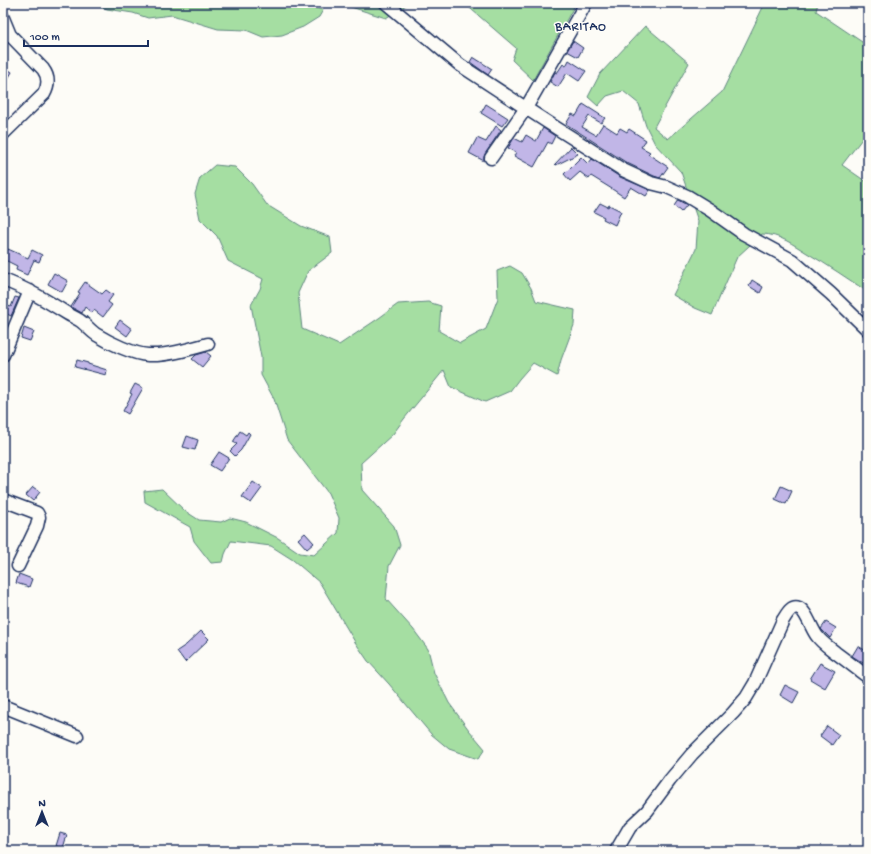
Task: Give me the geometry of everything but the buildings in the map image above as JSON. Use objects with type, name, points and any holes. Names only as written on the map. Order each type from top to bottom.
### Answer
[{"type":"street","points":[[386,3],[460,65],[520,105],[623,170],[651,183],[667,187],[687,196],[744,234],[792,260],[831,294],[868,330]]},
{"type":"street","points":[[491,158],[526,108],[586,3]]},
{"type":"street","points":[[3,18],[10,35],[43,69],[46,74],[48,84],[47,90],[44,94],[3,134]]},
{"type":"street","points":[[3,280],[44,299],[83,323],[97,335],[112,344],[131,351],[148,355],[162,354],[208,344]]},
{"type":"street","points":[[3,355],[30,292]]},
{"type":"street","points":[[3,500],[37,513],[39,517],[18,566]]},
{"type":"street","points":[[616,851],[630,827],[647,811],[688,759],[746,698],[755,683],[783,620],[793,608],[801,609],[804,612],[817,636],[825,644],[868,677]]},
{"type":"street","points":[[3,706],[77,736]]},
{"type":"green space","points":[[94,3],[298,3],[323,10],[319,17],[303,27],[282,35],[263,37],[246,30],[218,29],[172,15],[148,18],[133,13],[107,9]]},
{"type":"green space","points":[[338,3],[409,3],[386,18]]},
{"type":"green space","points":[[464,3],[576,3],[533,80],[512,60],[516,48]]},
{"type":"green space","points":[[765,3],[818,3],[816,11],[868,46],[868,131],[842,165],[868,183],[868,292],[792,243],[768,234],[762,234],[737,257],[712,315],[695,308],[673,295],[696,249],[698,221],[681,172],[655,144],[646,126],[639,104],[623,91],[607,96],[598,106],[588,97],[600,74],[645,26],[689,63],[654,127],[668,139],[722,92]]},
{"type":"green space","points":[[215,165],[235,167],[252,184],[267,205],[301,226],[330,237],[332,253],[308,271],[298,293],[302,329],[339,345],[398,304],[428,302],[441,306],[439,331],[460,343],[486,329],[498,298],[497,271],[510,266],[522,273],[531,288],[536,301],[575,310],[574,325],[561,360],[557,376],[533,363],[510,391],[485,402],[451,387],[444,370],[393,434],[361,463],[362,490],[394,526],[400,545],[389,566],[386,599],[413,629],[428,649],[434,673],[449,703],[485,749],[478,759],[449,749],[431,734],[368,661],[320,583],[293,560],[271,546],[231,541],[223,562],[211,563],[194,541],[190,527],[145,502],[144,491],[162,489],[185,511],[199,520],[221,522],[230,518],[246,522],[278,538],[300,553],[314,555],[338,533],[339,518],[328,493],[287,440],[274,399],[261,375],[261,357],[251,305],[260,289],[263,279],[228,261],[217,236],[200,219],[195,194],[200,178]]},
{"type":"district","name":"BARITAO","points":[[581,27]]}]
